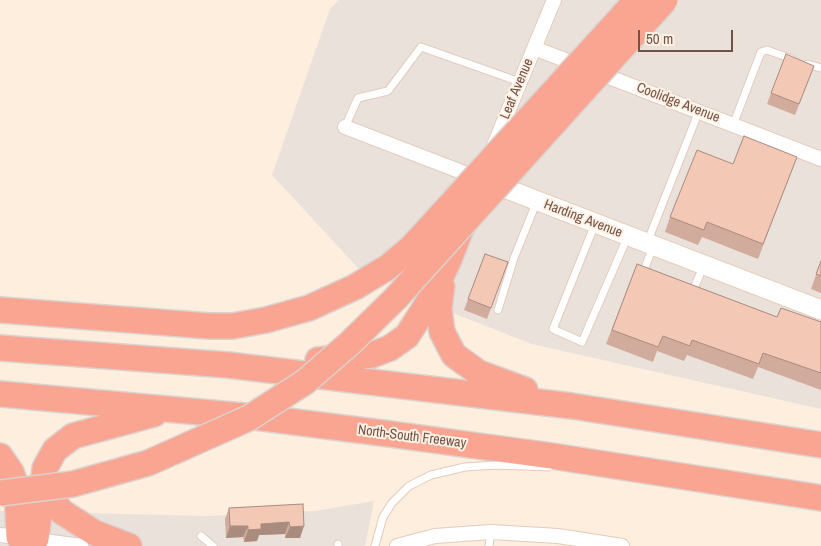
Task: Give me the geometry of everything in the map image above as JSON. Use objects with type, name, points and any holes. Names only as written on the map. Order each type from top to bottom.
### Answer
[{"type":"highway","points":[[0,310],[215,326],[266,320],[309,308],[355,288],[388,267],[412,247],[637,0]]},
{"type":"highway","points":[[4,474],[73,484],[143,465],[221,432],[294,390],[340,352],[386,308],[665,0]]},
{"type":"highway","points":[[228,365],[358,357],[381,353],[399,343],[415,327],[448,262],[480,179]]},
{"type":"highway","points":[[448,262],[440,294],[439,317],[444,338],[454,355],[479,373],[572,406]]},
{"type":"highway","points":[[0,348],[228,365],[572,406],[821,445]]},
{"type":"highway","name":"North-South Freeway","points":[[0,394],[178,410],[485,447],[821,498]]},
{"type":"highway","points":[[23,539],[51,455],[65,440],[133,418],[178,410]]},
{"type":"highway","points":[[0,508],[9,496],[4,474]]},
{"type":"highway","points":[[4,474],[19,498],[23,539]]},
{"type":"highway","points":[[44,477],[53,501],[69,518],[95,532],[129,546]]},
{"type":"main road","name":"Harding Avenue","points":[[480,179],[821,310]]},
{"type":"street","name":"Leaf Avenue","points":[[480,179],[554,0]]},
{"type":"street","name":"Coolidge Avenue","points":[[534,48],[821,159]]},
{"type":"street","name":"Harding Avenue","points":[[346,127],[480,179]]},
{"type":"street","points":[[397,546],[436,541],[558,536],[615,545]]},
{"type":"street","points":[[23,539],[81,546]]},
{"type":"lane","points":[[346,127],[358,98],[388,91],[421,47],[520,82]]},
{"type":"lane","points":[[733,125],[763,50],[821,68]]},
{"type":"lane","points":[[660,276],[644,270],[650,244],[698,111]]},
{"type":"lane","points":[[498,310],[514,258],[537,201]]},
{"type":"lane","points":[[596,223],[553,329],[582,342],[628,236]]},
{"type":"lane","points":[[685,287],[693,290],[704,265]]},
{"type":"lane","points":[[375,546],[383,517],[392,503],[409,486],[431,475],[451,469],[488,466],[556,468]]},
{"type":"lane","points":[[584,470],[679,475]]},
{"type":"lane","points":[[201,536],[213,546]]},
{"type":"shaded area","points":[[339,0],[821,0],[821,409],[532,344],[430,304],[415,233],[359,269],[272,175],[330,9]]},
{"type":"shaded area","points":[[374,501],[365,546],[0,546],[0,511],[206,516],[316,511]]},
{"type":"building","points":[[786,54],[814,66],[799,104],[771,93]]},
{"type":"building","points":[[744,136],[797,157],[763,244],[707,222],[704,230],[670,217],[697,150],[733,164]]},
{"type":"building","points":[[485,254],[508,262],[491,308],[468,299]]},
{"type":"building","points":[[821,261],[821,276],[816,274]]},
{"type":"building","points":[[637,264],[777,317],[781,308],[821,322],[821,373],[763,353],[759,364],[692,340],[690,346],[663,336],[658,347],[612,330]]},
{"type":"building","points":[[303,504],[304,526],[290,527],[289,522],[261,524],[261,529],[248,530],[248,526],[230,526],[229,508]]}]
